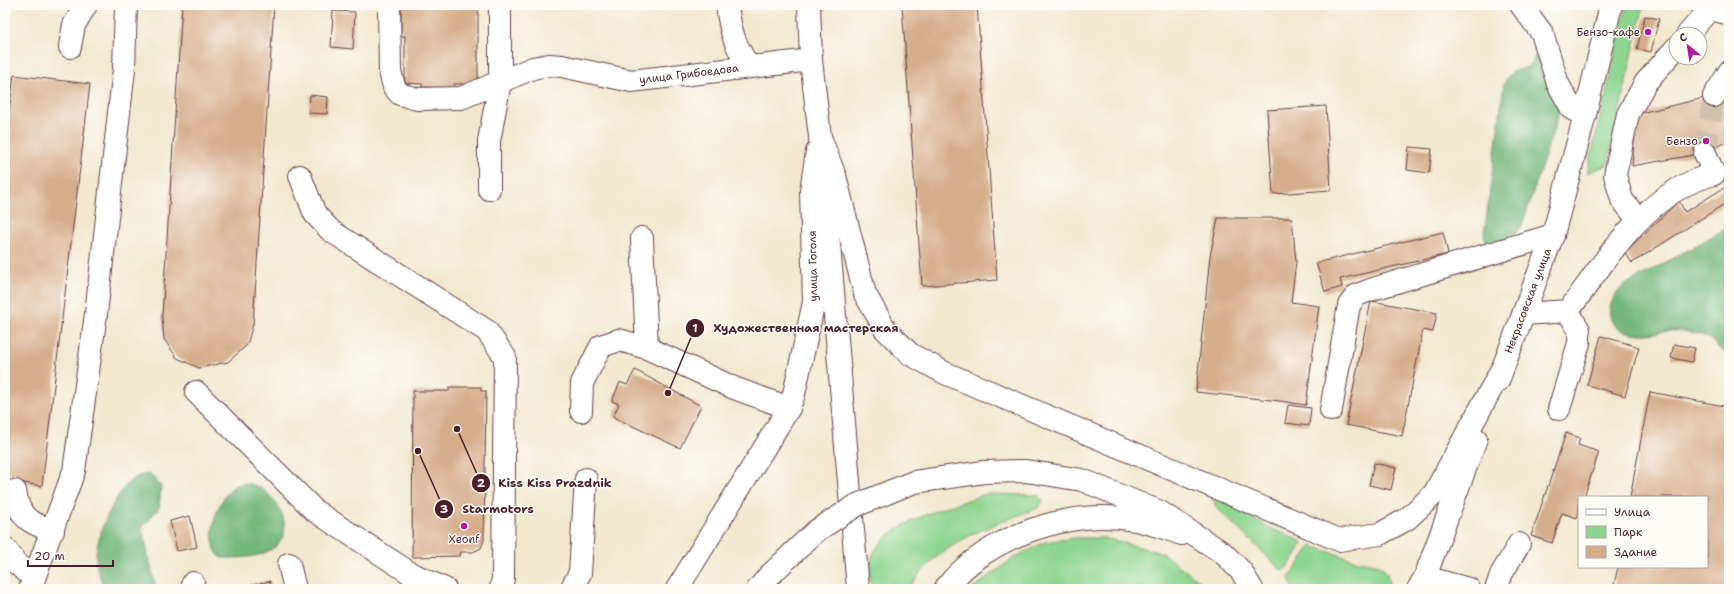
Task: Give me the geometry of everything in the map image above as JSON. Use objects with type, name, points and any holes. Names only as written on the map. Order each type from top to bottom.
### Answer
[{"type":"main road","points":[[70,47],[74,25],[86,5]]},
{"type":"main road","points":[[32,584],[53,531],[74,471],[96,314],[124,69],[126,5]]},
{"type":"main road","name":"улица Грибоедова","points":[[389,5],[390,71],[394,86],[400,94],[417,99],[460,98],[533,68],[548,65],[562,66],[631,81],[811,60]]},
{"type":"main road","points":[[489,190],[489,141],[500,82],[500,5]]},
{"type":"main road","points":[[727,5],[729,26],[734,41],[749,67]]},
{"type":"main road","name":"улица Гоголя","points":[[677,589],[789,408],[794,394],[814,302],[812,191],[820,137],[811,60],[809,5]]},
{"type":"main road","points":[[1522,5],[1542,33],[1558,84],[1572,109],[1585,116]]},
{"type":"main road","name":"Некрасовская улица","points":[[1421,583],[1553,234],[1585,116],[1611,5]]},
{"type":"main road","points":[[1696,26],[1715,8]]},
{"type":"main road","points":[[1638,219],[1622,200],[1615,175],[1628,114],[1646,82],[1668,57]]},
{"type":"main road","points":[[1714,96],[1729,72]]},
{"type":"main road","points":[[820,137],[835,176],[865,294],[885,329],[910,354],[952,376],[1339,540],[1380,534],[1407,519],[1434,494],[1503,367]]},
{"type":"main road","points":[[820,137],[858,589]]},
{"type":"main road","points":[[1568,312],[1638,219],[1681,186],[1697,178],[1722,173],[1705,152]]},
{"type":"main road","points":[[300,176],[315,214],[331,231],[488,331],[505,357],[503,578],[501,589]]},
{"type":"main road","points":[[1331,410],[1349,305],[1357,295],[1553,234]]},
{"type":"main road","points":[[642,238],[647,348]]},
{"type":"main road","points":[[1524,314],[1568,312]]},
{"type":"main road","points":[[1559,409],[1579,343],[1579,330],[1568,312]]},
{"type":"main road","points":[[581,411],[582,383],[601,346],[619,340],[647,348],[734,388],[789,408]]},
{"type":"main road","points":[[196,392],[315,511],[410,573],[445,589]]},
{"type":"main road","points":[[763,583],[816,531],[857,505],[914,482],[984,472],[1026,471],[1082,480],[1160,512],[1223,553],[1241,571],[1252,589]]},
{"type":"main road","points":[[570,589],[580,574],[586,479]]},
{"type":"main road","points":[[15,491],[19,509],[28,521],[53,531]]},
{"type":"main road","points":[[945,589],[974,561],[1011,537],[1053,522],[1095,517],[1134,520],[1204,541]]},
{"type":"main road","points":[[1496,589],[1502,573],[1519,544]]},
{"type":"main road","points":[[5,548],[32,584]]},
{"type":"main road","points":[[289,564],[295,589]]},
{"type":"main road","points":[[1421,583],[1469,589]]},
{"type":"green space","points":[[1627,5],[1643,8],[1607,165],[1587,173]]},
{"type":"green space","points":[[1538,55],[1560,110],[1522,226],[1508,238],[1490,245],[1486,242],[1484,235],[1504,84],[1512,72],[1531,65],[1534,57]]},
{"type":"green space","points":[[1729,227],[1729,353],[1720,349],[1707,337],[1699,334],[1686,331],[1667,331],[1651,334],[1640,334],[1619,329],[1613,324],[1609,311],[1611,303],[1623,286]]},
{"type":"green space","points":[[150,474],[161,486],[159,508],[142,528],[156,589],[105,589],[100,577],[96,557],[100,537],[109,512],[115,500],[130,481],[138,476]]},
{"type":"green space","points":[[244,483],[254,485],[270,496],[281,512],[285,530],[282,538],[271,550],[250,557],[221,558],[216,551],[213,542],[214,520],[218,509],[228,492],[236,485]]},
{"type":"green space","points":[[986,494],[1038,495],[1043,501],[1038,508],[983,529],[949,548],[920,573],[909,589],[871,589],[870,564],[876,550],[886,537],[918,518]]},
{"type":"green space","points":[[1213,495],[1269,528],[1303,542],[1295,557],[1283,572],[1216,507]]},
{"type":"green space","points":[[1075,538],[1105,538],[1162,553],[1202,583],[1206,589],[972,589],[1015,557],[1045,542]]},
{"type":"green space","points":[[1311,546],[1358,561],[1380,565],[1387,573],[1389,583],[1386,589],[1293,589],[1289,578]]},
{"type":"building","points":[[182,5],[274,5],[253,324],[247,345],[228,362],[199,368],[177,358],[164,339],[162,317]]},
{"type":"building","points":[[401,5],[478,5],[478,84],[454,84],[454,88],[422,87],[422,84],[405,83],[405,36],[401,36]]},
{"type":"building","points":[[902,5],[977,5],[997,280],[922,286]]},
{"type":"building","points":[[333,11],[355,12],[353,49],[331,47]]},
{"type":"building","points":[[1645,16],[1659,19],[1651,52],[1637,49]]},
{"type":"building","points":[[14,75],[90,84],[42,486],[5,480],[5,138]]},
{"type":"building","points":[[1729,92],[1729,141],[1705,153],[1632,166],[1636,114]]},
{"type":"building","points":[[310,95],[328,97],[327,114],[309,113]]},
{"type":"building","points":[[1326,106],[1331,190],[1273,194],[1267,110]]},
{"type":"building","points":[[1409,147],[1432,149],[1429,173],[1407,170]]},
{"type":"building","points":[[1727,186],[1729,189],[1729,201],[1632,263],[1625,252],[1679,201],[1685,212]]},
{"type":"building","points":[[1218,218],[1292,218],[1296,262],[1291,302],[1319,306],[1306,405],[1196,392],[1210,256]]},
{"type":"building","points":[[1443,232],[1448,254],[1340,279],[1342,287],[1325,292],[1316,263]]},
{"type":"building","points":[[1371,301],[1437,313],[1433,332],[1423,330],[1402,436],[1346,425]]},
{"type":"building","points":[[1601,336],[1639,347],[1625,396],[1587,385]]},
{"type":"building","points":[[1674,344],[1695,348],[1692,362],[1671,358]]},
{"type":"building","points":[[635,370],[701,406],[680,448],[613,417],[619,404],[612,401],[620,382],[627,385]]},
{"type":"building","points":[[449,387],[481,387],[481,391],[486,391],[484,540],[481,548],[473,552],[461,552],[460,556],[412,557],[413,391],[449,391]]},
{"type":"building","points":[[1650,392],[1729,407],[1729,589],[1613,589],[1618,568],[1708,568],[1708,496],[1630,496]]},
{"type":"building","points":[[1288,405],[1311,408],[1309,426],[1285,423]]},
{"type":"building","points":[[1566,433],[1580,438],[1578,445],[1599,452],[1584,496],[1578,496],[1577,518],[1562,513],[1552,543],[1531,536]]},
{"type":"building","points":[[1374,463],[1396,468],[1391,490],[1369,485]]},
{"type":"building","points":[[190,516],[197,547],[177,551],[170,521]]},
{"type":"building","points":[[270,581],[272,589],[238,589],[238,588]]},
{"type":"tunnel","points":[[1705,153],[1714,96]]},
{"type":"place","name":"Бензо-кафе","points":[[1648,32]]},
{"type":"place","name":"Бензо","points":[[1706,141]]},
{"type":"place","name":"Художественная мастерская","points":[[668,393]]},
{"type":"place","name":"Kiss Kiss Prazdnik","points":[[457,429]]},
{"type":"place","name":"Starmotors","points":[[418,451]]},
{"type":"place","name":"Xeonf","points":[[464,526]]}]
